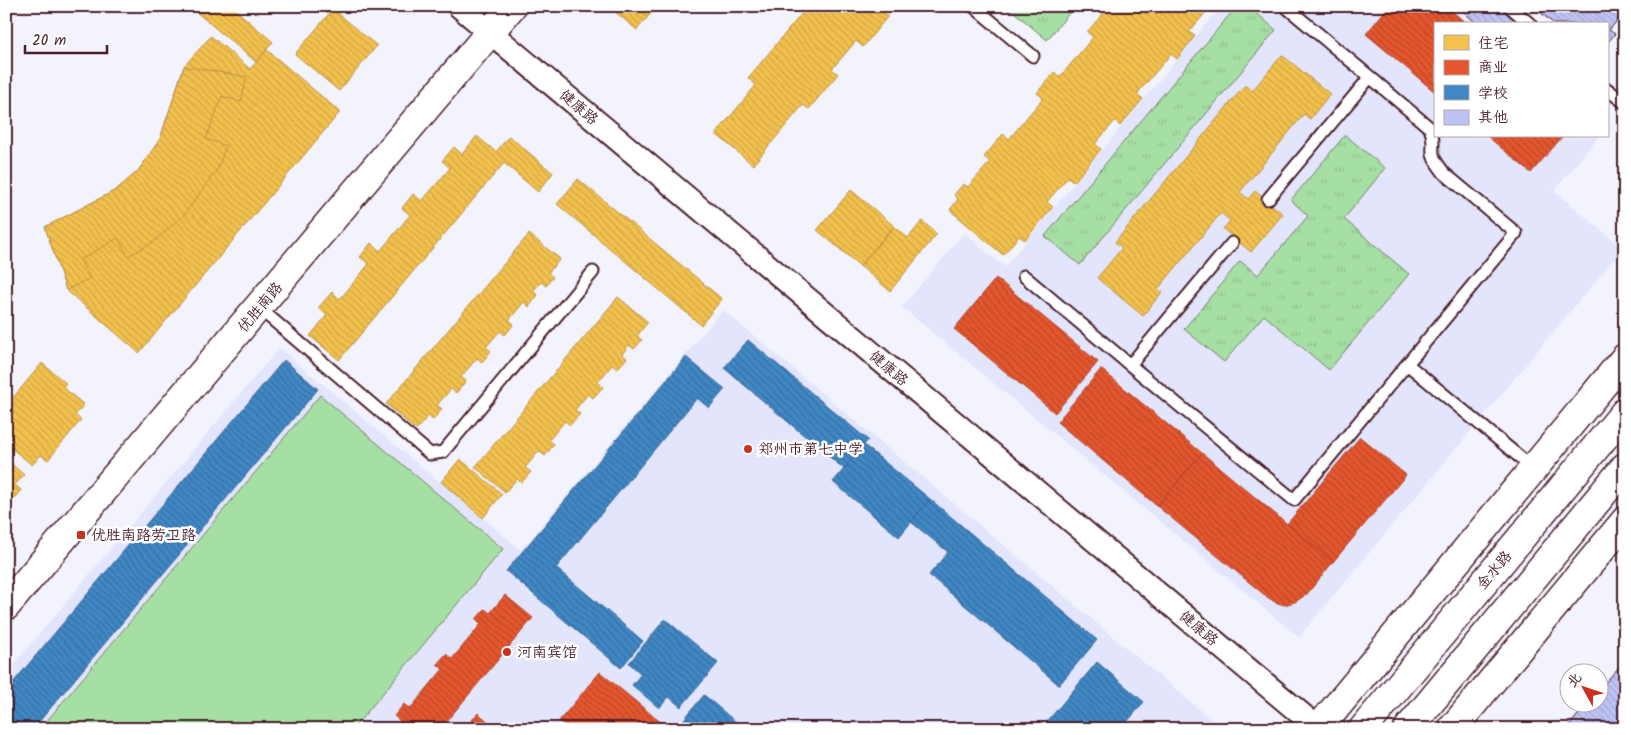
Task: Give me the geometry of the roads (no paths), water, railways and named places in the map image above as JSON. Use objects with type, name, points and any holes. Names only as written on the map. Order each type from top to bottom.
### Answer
[{"type":"street","name":"健康路","points":[[459,6],[1319,729]]},
{"type":"street","name":"优胜南路","points":[[6,606],[512,6]]},
{"type":"street","points":[[1319,729],[1625,358]]},
{"type":"street","name":"金水路","points":[[1362,729],[1625,412]]},
{"type":"street","points":[[1408,729],[1625,467]]},
{"type":"street","points":[[1452,729],[1625,521]]},
{"type":"lane","points":[[973,6],[1033,56]]},
{"type":"lane","points":[[1024,276],[1294,500],[1516,233],[1444,173],[1436,162],[1433,153],[1434,138],[1430,128],[1285,6]]},
{"type":"lane","points":[[1510,6],[1528,22]]},
{"type":"lane","points":[[1268,199],[1370,77]]},
{"type":"lane","points":[[1608,90],[1625,104]]},
{"type":"lane","points":[[1130,365],[1232,243]]},
{"type":"lane","points":[[258,308],[430,454],[443,452],[593,272]]},
{"type":"lane","points":[[1407,364],[1534,469]]},
{"type":"place","name":"郑州市第七中学","points":[[748,449]]},
{"type":"place","name":"优胜南路劳卫路","points":[[81,535]]},
{"type":"place","name":"河南宾馆","points":[[507,652]]}]
